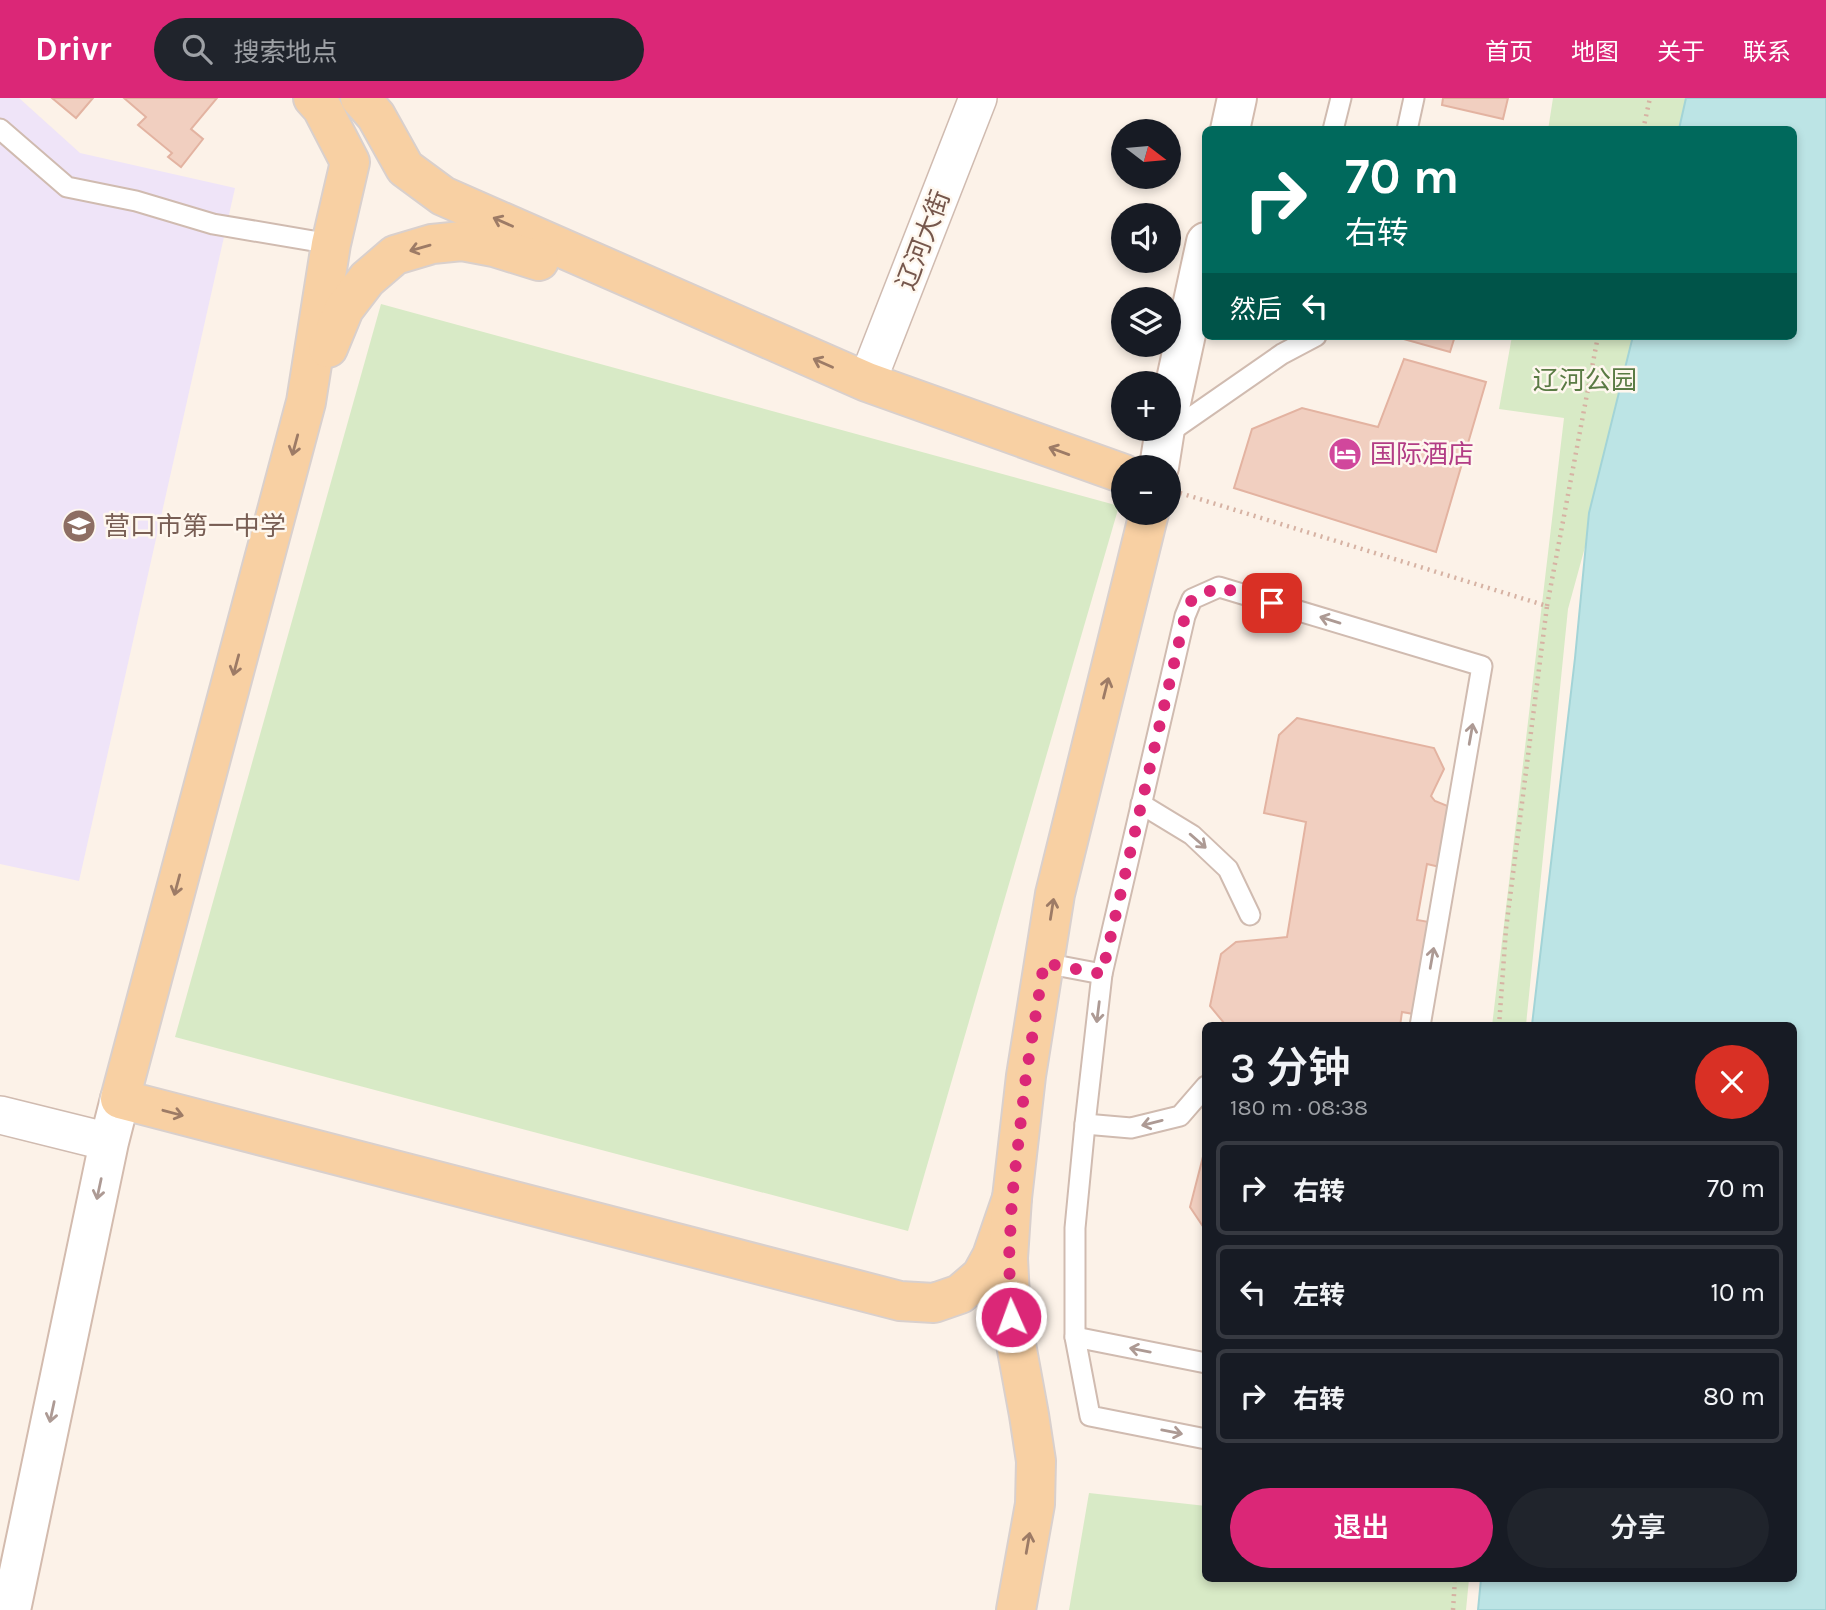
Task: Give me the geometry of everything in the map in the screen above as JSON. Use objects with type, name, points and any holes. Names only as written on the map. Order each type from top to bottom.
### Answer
[{"type":"main road","points":[[8,1605],[109,1142],[306,402],[331,244],[350,162],[322,108],[313,98]]},
{"type":"main road","points":[[1231,126],[1237,98]]},
{"type":"main road","points":[[374,104],[405,168],[443,196],[867,382],[1111,469]]},
{"type":"main road","points":[[306,402],[344,309],[367,279],[395,255],[432,244],[462,241],[494,247],[721,318]]},
{"type":"main road","points":[[1178,371],[1202,260]]},
{"type":"main road","points":[[1016,1610],[1035,1504],[1036,1461],[1011,1317],[1009,1258],[1012,1198],[1026,1076],[1055,894],[1146,525]]},
{"type":"main road","points":[[120,1099],[900,1301],[933,1303],[960,1293],[981,1276],[992,1256],[1012,1198]]},
{"type":"street","name":"辽河大街","points":[[867,382],[978,98]]},
{"type":"street","points":[[350,162],[374,104]]},
{"type":"street","points":[[0,1115],[109,1142]]},
{"type":"lane","points":[[1335,126],[1341,98]]},
{"type":"lane","points":[[1408,126],[1415,98]]},
{"type":"lane","points":[[0,129],[66,187],[136,201],[213,224],[331,244]]},
{"type":"lane","points":[[1181,423],[1284,345],[1302,340]]},
{"type":"lane","points":[[1202,1438],[1090,1416],[1075,1338],[1075,1228],[1102,974],[1185,616],[1192,599],[1219,587],[1482,666],[1421,1022]]},
{"type":"lane","points":[[1141,804],[1192,835],[1228,869],[1250,915]]},
{"type":"lane","points":[[1044,963],[1102,974]]},
{"type":"lane","points":[[1084,1124],[1131,1128],[1180,1116],[1202,1091]]},
{"type":"lane","points":[[1075,1338],[1202,1362]]},
{"type":"path","points":[[1644,126],[1650,98]]},
{"type":"path","points":[[1499,1022],[1506,929],[1547,606],[1597,340]]},
{"type":"path","points":[[1181,494],[1547,606]]},
{"type":"path","points":[[1452,1610],[1455,1582]]},
{"type":"shaded area","name":"营口市第一中学","points":[[0,98],[19,98],[80,153],[235,188],[79,881],[0,864]]},
{"type":"green space","points":[[1553,98],[1708,98],[1700,126],[1549,126]]},
{"type":"green space","points":[[381,304],[1111,504],[1111,525],[1113,525],[908,1231],[175,1037]]},
{"type":"green space","name":"辽河公园","points":[[1511,340],[1642,340],[1568,609],[1526,1022],[1492,1022],[1564,418],[1499,409]]},
{"type":"green space","points":[[1089,1493],[1202,1506],[1202,1582],[1469,1582],[1466,1610],[1069,1610]]},
{"type":"water","points":[[1686,98],[1826,98],[1826,1610],[1478,1610],[1481,1582],[1797,1582],[1797,1022],[1532,1022],[1575,658],[1589,513],[1632,340],[1797,340],[1797,126],[1680,126]]},
{"type":"building","points":[[52,98],[93,98],[76,118]]},
{"type":"building","points":[[124,98],[217,98],[191,129],[203,139],[181,167],[168,157],[172,153],[138,125],[146,117]]},
{"type":"building","points":[[1443,98],[1508,98],[1503,119],[1442,105]]},
{"type":"building","points":[[1407,340],[1454,340],[1450,352]]},
{"type":"building","points":[[1404,359],[1486,382],[1436,552],[1234,488],[1252,429],[1302,408],[1378,427]]},
{"type":"building","points":[[1297,718],[1434,748],[1444,769],[1431,796],[1435,801],[1455,809],[1444,868],[1427,864],[1417,920],[1435,923],[1419,1015],[1402,1012],[1401,1022],[1223,1022],[1210,1006],[1221,954],[1236,942],[1287,937],[1306,822],[1264,813],[1279,735]]},
{"type":"building","points":[[1202,1160],[1202,1225],[1190,1207]]},
{"type":"place","name":"国际酒店","points":[[1345,454]]},
{"type":"place","name":"营口市第一中学","points":[[79,526]]},
{"type":"route","points":[[1011,1317],[1009,1258],[1012,1198],[1026,1076],[1044,963],[1102,974],[1185,616],[1192,599],[1219,587],[1272,603]]}]
